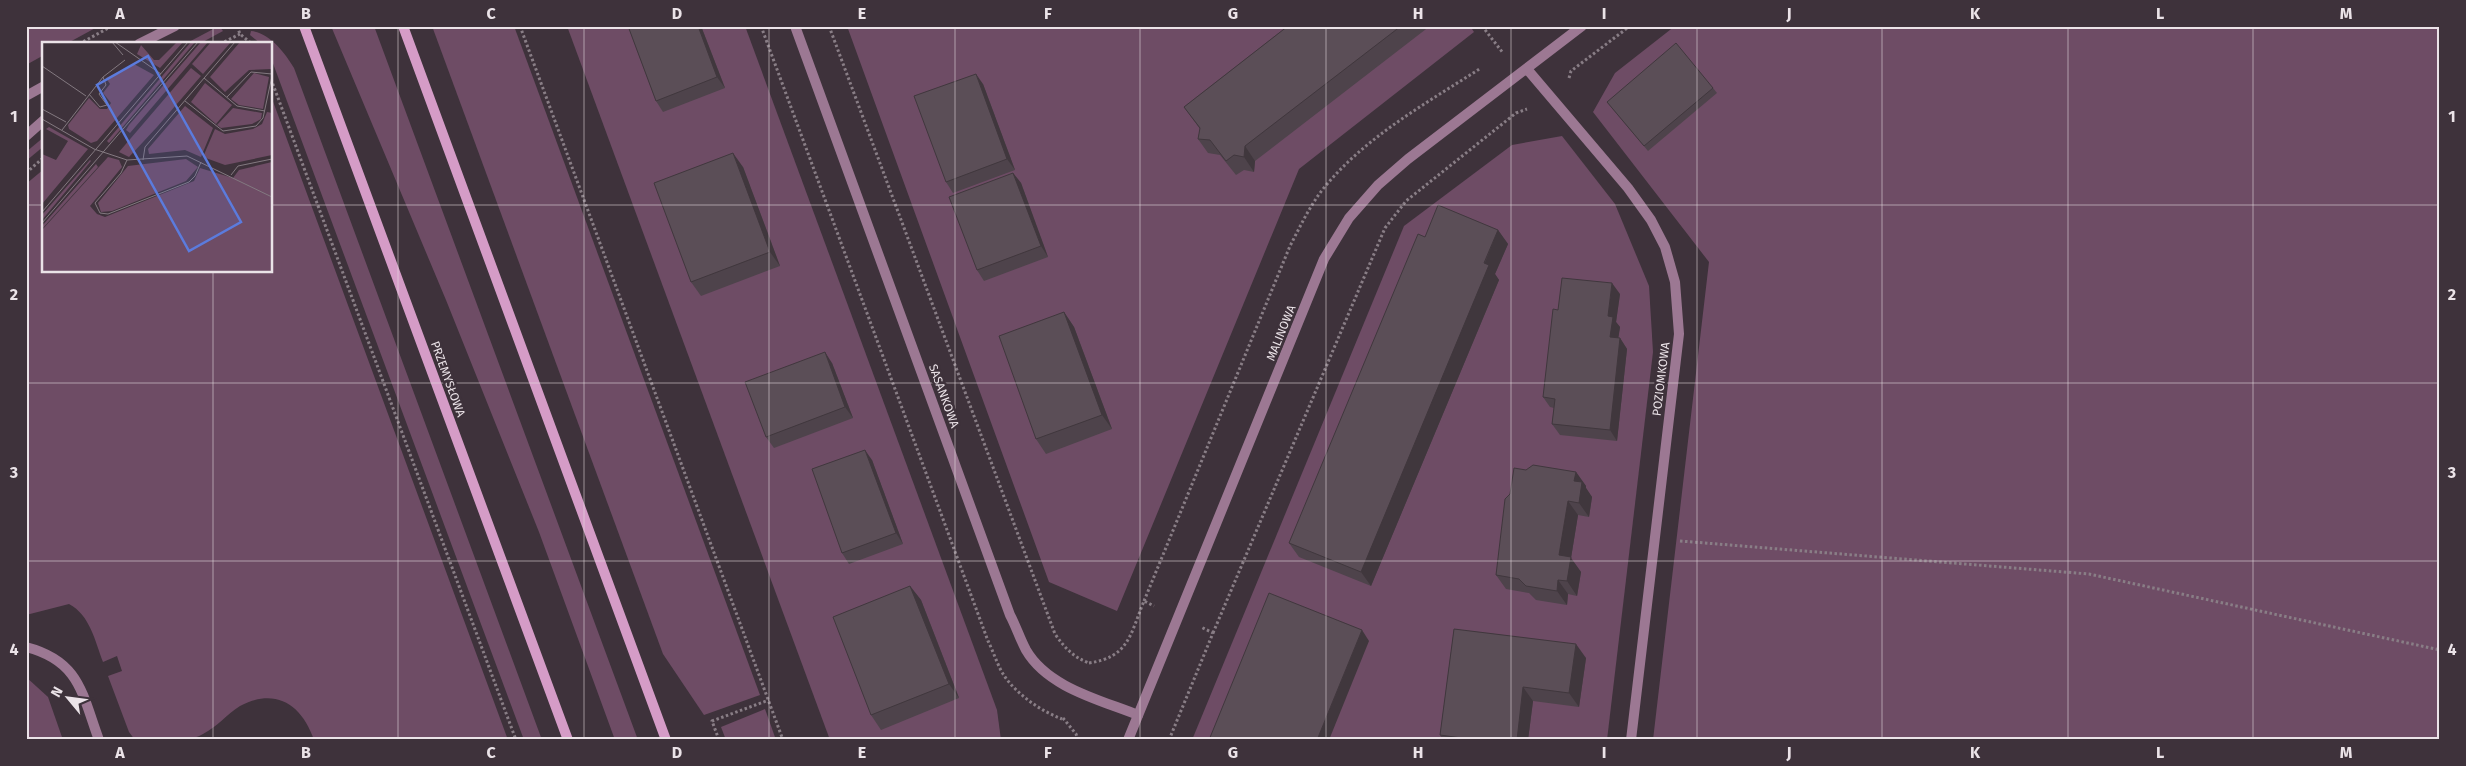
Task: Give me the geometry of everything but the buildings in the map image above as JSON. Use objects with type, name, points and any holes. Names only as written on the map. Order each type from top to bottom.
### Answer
[{"type":"main road","name":"PRZEMYSŁOWA","points":[[304,26],[568,740]]},
{"type":"main road","points":[[403,26],[666,740]]},
{"type":"street","points":[[143,42],[174,26]]},
{"type":"street","name":"SASANKOWA","points":[[795,26],[1007,606],[1027,652],[1047,674],[1075,690],[1138,715]]},
{"type":"street","name":"MALINOWA","points":[[1128,740],[1324,259],[1350,218],[1378,185],[1408,159],[1582,26]]},
{"type":"street","name":"POZIOMKOWA","points":[[1527,69],[1628,188],[1652,220],[1665,247],[1675,282],[1679,334],[1631,740]]},
{"type":"street","points":[[26,96],[42,87]]},
{"type":"street","points":[[26,136],[42,122]]},
{"type":"street","points":[[26,647],[40,650],[61,662],[75,675],[99,740]]},
{"type":"path","points":[[83,42],[112,26]]},
{"type":"path","points":[[237,26],[240,34],[250,42]]},
{"type":"path","points":[[520,26],[783,740]]},
{"type":"path","points":[[829,26],[1055,634],[1065,649],[1076,658],[1089,663]]},
{"type":"path","points":[[1482,26],[1503,53]]},
{"type":"path","points":[[1213,632],[1385,228],[1406,201],[1516,113],[1532,108],[1546,113],[1551,119],[1573,99],[1567,84],[1571,71],[1630,26]]},
{"type":"path","points":[[224,42],[240,34]]},
{"type":"path","points":[[272,82],[516,740]]},
{"type":"path","points":[[26,173],[42,160]]},
{"type":"path","points":[[1654,539],[2089,574],[2440,650]]},
{"type":"path","points":[[719,740],[712,721],[769,700]]},
{"type":"shaded area","points":[[26,26],[99,26],[70,42],[42,42],[42,56],[26,65]]},
{"type":"shaded area","points":[[219,26],[223,31],[203,42],[189,42]]},
{"type":"shaded area","points":[[331,26],[374,26],[638,740],[615,740],[539,532],[446,300]]},
{"type":"shaded area","points":[[432,26],[514,26],[760,695],[704,715],[663,654]]},
{"type":"shaded area","points":[[567,26],[745,26],[997,710],[1001,740],[830,740]]},
{"type":"shaded area","points":[[847,26],[1470,26],[1474,32],[1299,169],[1117,611],[1049,582]]},
{"type":"shaded area","points":[[1675,26],[2440,26],[2440,740],[1653,740],[1709,262],[1593,112],[1615,73]]},
{"type":"shaded area","points":[[251,31],[271,40],[294,68],[542,740],[524,740],[272,61],[272,42],[259,42],[250,35]]},
{"type":"shaded area","points":[[272,99],[508,740],[314,740],[309,728],[295,709],[276,699],[265,698],[240,706],[213,728],[187,740],[135,740],[129,732],[108,676],[122,671],[117,656],[103,662],[91,629],[82,615],[69,604],[26,615],[26,184],[42,171],[42,272],[272,272]]},
{"type":"shaded area","points":[[1562,136],[1615,204],[1649,286],[1653,352],[1607,740],[1192,740],[1404,226],[1512,145]]},
{"type":"shaded area","points":[[42,139],[42,148],[26,161],[26,152]]},
{"type":"shaded area","points":[[26,677],[48,697],[63,740],[26,740]]},
{"type":"shaded area","points":[[765,709],[776,740],[726,740],[721,727]]}]
